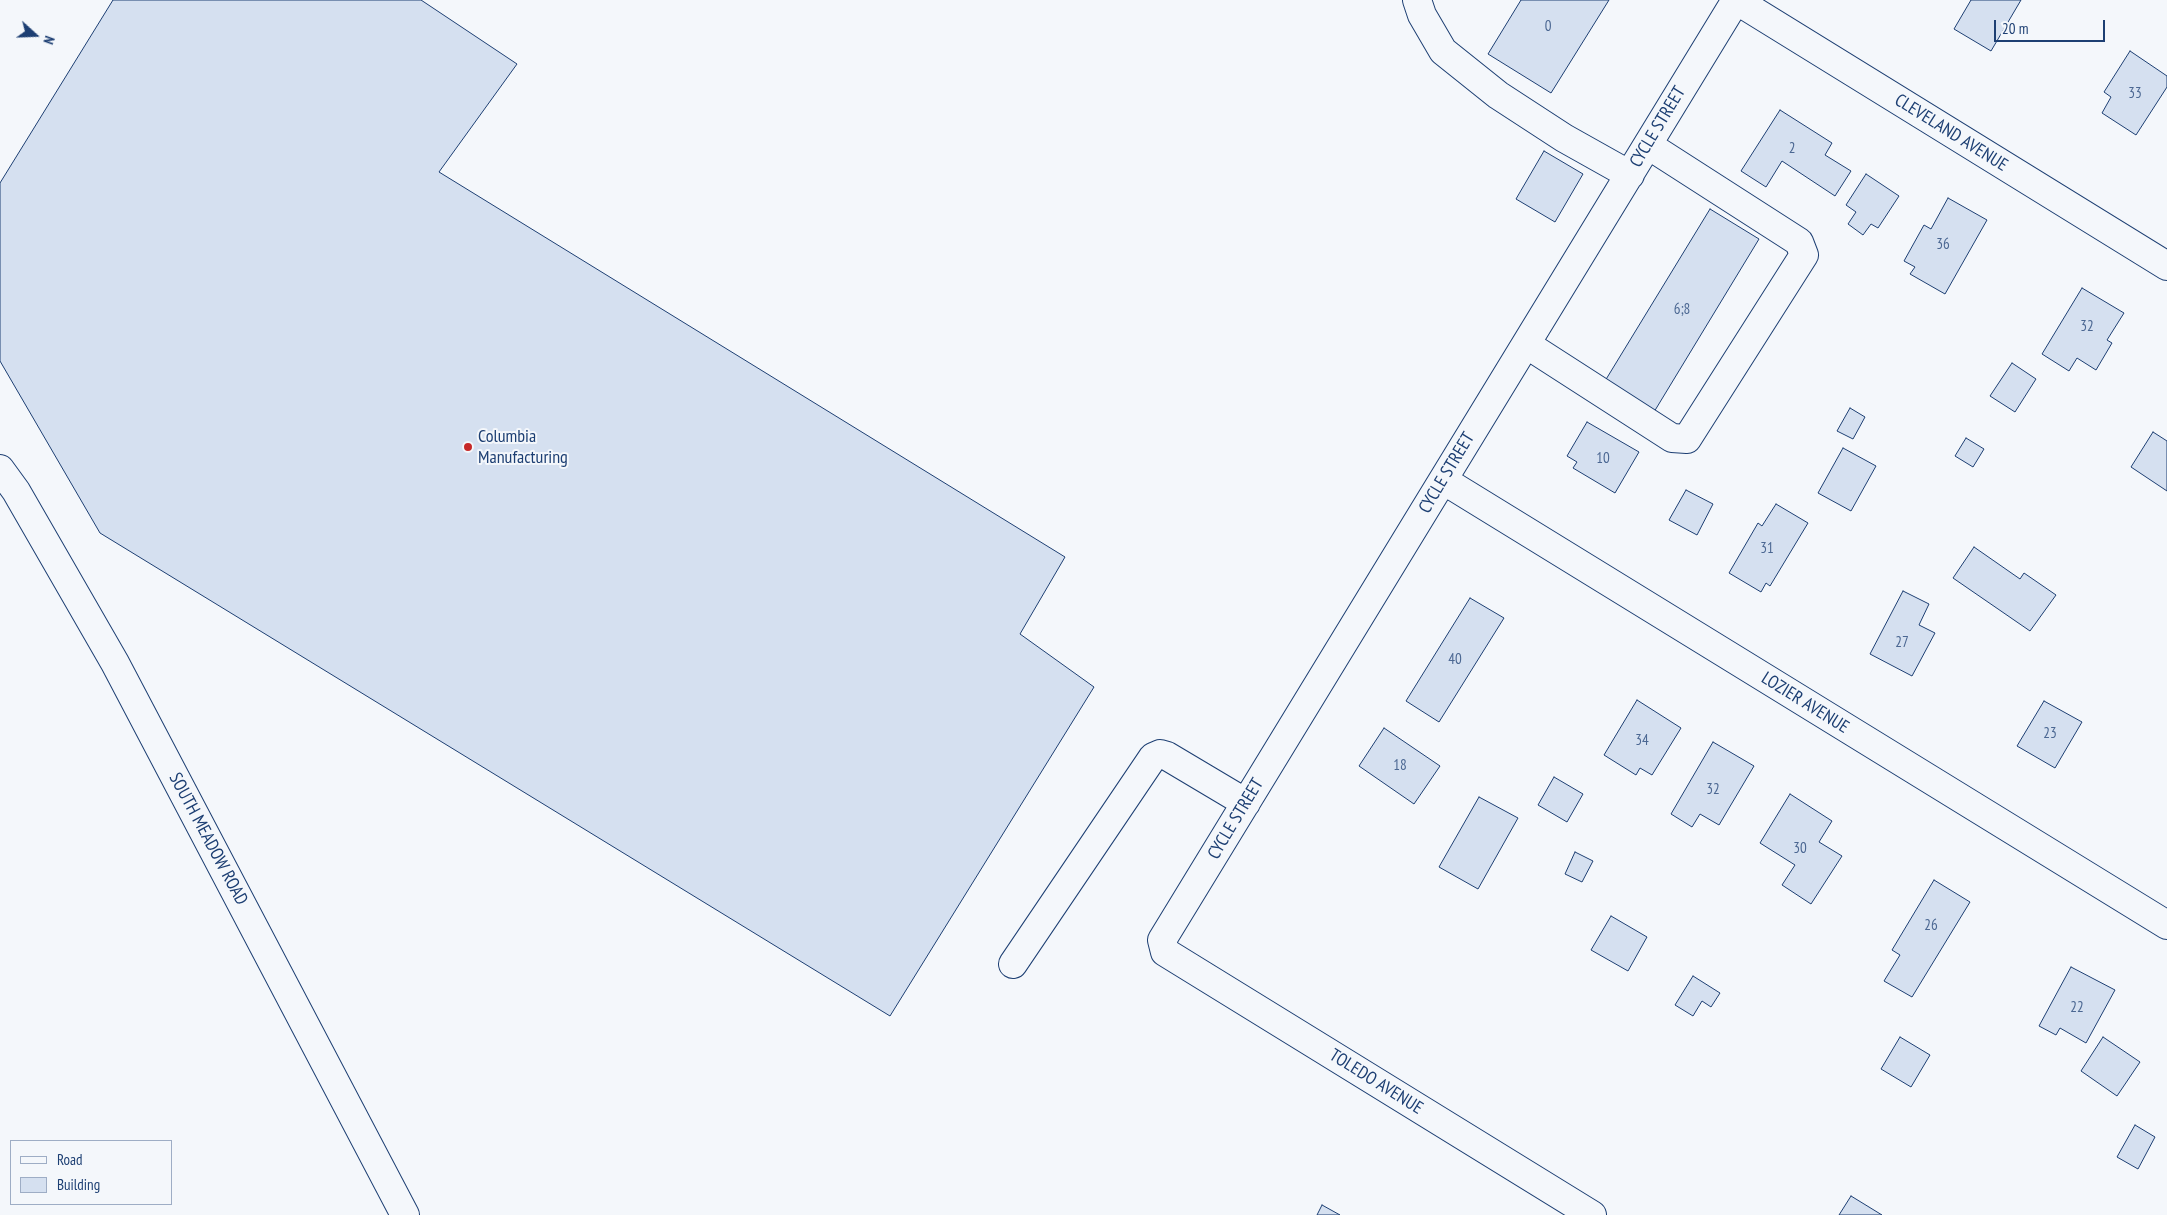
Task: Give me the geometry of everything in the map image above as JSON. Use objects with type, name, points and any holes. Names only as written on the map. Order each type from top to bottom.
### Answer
[{"type":"street","points":[[1417,0],[1422,15],[1443,51],[1507,100],[1564,138],[1630,175]]},
{"type":"street","name":"CYCLE STREET","points":[[1162,947],[1162,940],[1736,0]]},
{"type":"street","name":"CLEVELAND AVENUE","points":[[1736,0],[2167,266]]},
{"type":"street","points":[[1526,344],[1672,438],[1687,438],[1804,255],[1800,242],[1648,144]]},
{"type":"street","name":"SOUTH MEADOW ROAD","points":[[0,469],[16,491],[115,663],[405,1215]]},
{"type":"street","name":"LOZIER AVENUE","points":[[1443,480],[2167,925]]},
{"type":"street","points":[[1012,964],[1154,757],[1160,754],[1166,756],[1246,803]]},
{"type":"street","name":"TOLEDO AVENUE","points":[[1162,947],[1165,952],[1592,1215]]},
{"type":"building","name":"Columbia Manufacturing","points":[[113,0],[421,0],[517,64],[439,172],[1065,557],[1020,634],[1094,687],[890,1016],[100,533],[0,361],[0,183]]},
{"type":"building","points":[[1521,0],[1609,0],[1551,93],[1488,54]]},
{"type":"building","points":[[1971,0],[2021,0],[1991,51],[1954,29]]},
{"type":"building","points":[[2130,51],[2167,76],[2167,87],[2136,135],[2102,113],[2111,97],[2104,92]]},
{"type":"building","points":[[1780,110],[1832,143],[1825,155],[1851,171],[1835,196],[1782,161],[1766,187],[1741,171]]},
{"type":"building","points":[[1544,151],[1583,174],[1555,222],[1516,199]]},
{"type":"building","points":[[1866,174],[1899,196],[1878,228],[1871,224],[1863,235],[1848,224],[1856,212],[1846,205]]},
{"type":"building","points":[[1948,198],[1987,220],[1945,294],[1910,274],[1915,267],[1904,261],[1924,225],[1931,229]]},
{"type":"building","points":[[1710,209],[1759,239],[1654,412],[1605,381]]},
{"type":"building","points":[[2082,288],[2124,313],[2107,340],[2112,343],[2096,370],[2077,358],[2069,371],[2042,354]]},
{"type":"building","points":[[2012,363],[2036,379],[2015,412],[1990,396]]},
{"type":"building","points":[[1850,408],[1865,417],[1853,439],[1837,431]]},
{"type":"building","points":[[1587,422],[1639,452],[1615,493],[1573,468],[1577,462],[1567,456]]},
{"type":"building","points":[[2153,432],[2167,441],[2167,491],[2131,467]]},
{"type":"building","points":[[1966,438],[1984,449],[1973,467],[1955,456]]},
{"type":"building","points":[[1843,448],[1876,466],[1851,511],[1818,493]]},
{"type":"building","points":[[1686,490],[1713,504],[1697,535],[1669,520]]},
{"type":"building","points":[[1776,504],[1808,523],[1770,586],[1766,583],[1761,592],[1729,573],[1758,523],[1762,526]]},
{"type":"building","points":[[1974,547],[2020,579],[2024,573],[2056,595],[2030,631],[1953,578]]},
{"type":"building","points":[[1903,591],[1929,604],[1919,625],[1935,633],[1912,676],[1870,654]]},
{"type":"building","points":[[1470,598],[1504,618],[1439,722],[1406,701]]},
{"type":"building","points":[[1637,700],[1681,728],[1652,775],[1640,768],[1636,775],[1604,755]]},
{"type":"building","points":[[2044,701],[2082,722],[2055,768],[2017,746]]},
{"type":"building","points":[[1384,728],[1440,766],[1414,804],[1359,766]]},
{"type":"building","points":[[1713,742],[1754,766],[1719,825],[1700,814],[1692,827],[1671,814]]},
{"type":"building","points":[[1554,777],[1583,794],[1567,822],[1538,805]]},
{"type":"building","points":[[1790,794],[1832,821],[1819,842],[1842,856],[1811,904],[1782,885],[1795,865],[1760,843]]},
{"type":"building","points":[[1479,797],[1518,818],[1478,889],[1439,867]]},
{"type":"building","points":[[1575,852],[1593,861],[1582,882],[1565,874]]},
{"type":"building","points":[[1934,880],[1970,902],[1912,997],[1884,981],[1900,955],[1892,950]]},
{"type":"building","points":[[1611,916],[1647,937],[1628,971],[1591,950]]},
{"type":"building","points":[[2071,967],[2115,990],[2086,1043],[2060,1028],[2056,1035],[2039,1026]]},
{"type":"building","points":[[1693,976],[1720,993],[1711,1007],[1702,1001],[1693,1016],[1675,1005]]},
{"type":"building","points":[[1900,1037],[1930,1055],[1911,1087],[1881,1069]]},
{"type":"building","points":[[2103,1037],[2140,1062],[2117,1096],[2081,1071]]},
{"type":"building","points":[[2135,1125],[2155,1137],[2138,1169],[2117,1157]]},
{"type":"building","points":[[1851,1196],[1882,1215],[1839,1215]]},
{"type":"building","points":[[1322,1205],[1340,1215],[1317,1215]]},
{"type":"place","name":"Columbia Manufacturing","points":[[468,447]]}]
